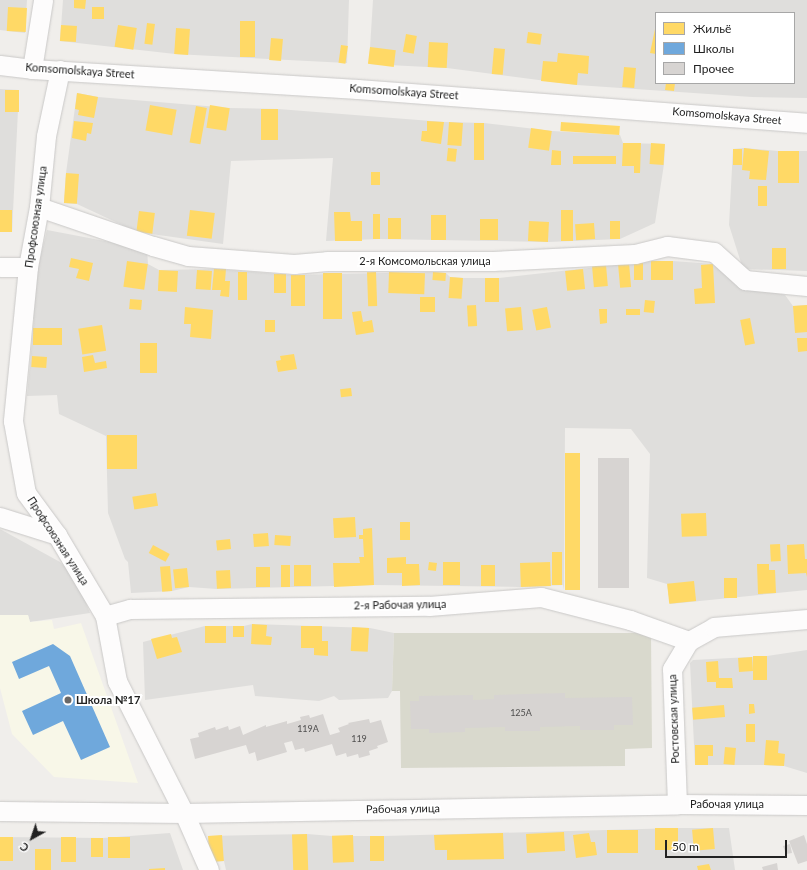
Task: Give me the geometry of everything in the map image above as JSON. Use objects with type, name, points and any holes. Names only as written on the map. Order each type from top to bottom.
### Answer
[{"type":"street","points":[[32,69],[43,0]]},
{"type":"street","name":"Komsomolskaya Street","points":[[0,65],[32,69],[365,90],[807,123]]},
{"type":"street","name":"Профсоюзная улица","points":[[60,70],[46,136],[39,207],[28,267],[14,421],[26,493],[57,536],[105,616],[117,681],[184,813],[209,870]]},
{"type":"street","name":"2-я Комсомольская улица","points":[[39,207],[153,246],[188,256],[294,264],[327,262],[493,262],[635,254],[667,246],[714,252],[745,280],[807,286]]},
{"type":"street","points":[[0,267],[28,267]]},
{"type":"street","points":[[0,517],[57,536]]},
{"type":"street","name":"2-я Рабочая улица","points":[[105,616],[130,608],[429,606],[541,597],[630,620],[689,641]]},
{"type":"street","name":"Ростовская улица","points":[[677,804],[672,669],[689,641],[714,627],[807,619]]},
{"type":"street","name":"Рабочая улица","points":[[0,811],[184,813],[677,804],[807,805]]},
{"type":"shaded area","points":[[0,0],[27,0],[25,33],[0,30]]},
{"type":"shaded area","points":[[63,0],[349,0],[347,63],[175,54],[60,41]]},
{"type":"shaded area","points":[[373,0],[807,0],[807,98],[752,97],[577,85],[447,68],[369,64]]},
{"type":"shaded area","points":[[0,89],[19,90],[12,232],[0,232]]},
{"type":"shaded area","points":[[77,93],[98,97],[230,108],[278,109],[444,122],[484,123],[552,131],[620,135],[623,143],[665,144],[664,164],[655,223],[620,239],[548,242],[380,239],[326,241],[333,158],[231,161],[223,244],[137,232],[77,204],[64,203],[66,173]]},
{"type":"shaded area","points":[[744,148],[778,151],[807,151],[807,271],[743,269],[729,225],[733,149]]},
{"type":"shaded area","points":[[47,230],[147,249],[148,264],[159,270],[214,269],[291,275],[433,272],[446,273],[450,277],[499,278],[651,261],[713,264],[740,284],[785,295],[793,306],[807,305],[807,590],[670,604],[667,584],[647,578],[650,454],[631,429],[565,428],[564,590],[563,585],[521,587],[374,585],[217,589],[189,587],[172,591],[131,593],[128,562],[125,559],[108,513],[106,436],[59,414],[57,395],[27,396],[34,319],[26,316]]},
{"type":"shaded area","points":[[0,529],[60,562],[76,578],[90,613],[30,622],[28,615],[0,615]]},
{"type":"shaded area","points":[[0,615],[28,615],[30,622],[52,620],[54,629],[81,623],[138,783],[54,777],[12,734],[0,688]]},
{"type":"shaded area","points":[[252,624],[370,628],[394,633],[392,691],[388,698],[339,700],[334,696],[319,701],[255,696],[253,685],[145,700],[143,642],[205,626],[244,626]]},
{"type":"shaded area","points":[[394,633],[651,633],[652,748],[625,749],[625,766],[401,768],[400,691],[392,691]]},
{"type":"shaded area","points":[[807,650],[807,773],[784,766],[695,765],[690,663],[693,660],[767,656]]},
{"type":"shaded area","points":[[729,828],[735,870],[226,870],[224,861],[209,862],[208,836],[307,834],[332,836],[384,836]]},
{"type":"shaded area","points":[[170,833],[183,870],[0,870],[0,837],[103,838]]},
{"type":"building: Жильё","points":[[74,0],[86,0],[85,9],[74,8]]},
{"type":"building: Жильё","points":[[8,7],[27,8],[26,32],[7,31]]},
{"type":"building: Жильё","points":[[92,7],[104,7],[104,19],[92,19]]},
{"type":"building: Жильё","points":[[240,21],[255,21],[255,57],[240,57]]},
{"type":"building: Жильё","points":[[147,23],[155,24],[152,45],[144,44]]},
{"type":"building: Жильё","points":[[61,25],[77,26],[76,42],[60,41]]},
{"type":"building: Жильё","points":[[118,25],[137,28],[133,50],[115,47]]},
{"type":"building: Жильё","points":[[176,28],[190,29],[188,55],[174,54]]},
{"type":"building: Жильё","points":[[655,29],[655,54],[650,53]]},
{"type":"building: Жильё","points":[[528,32],[542,34],[540,45],[526,43]]},
{"type":"building: Жильё","points":[[406,34],[417,36],[414,54],[403,52]]},
{"type":"building: Жильё","points":[[271,38],[283,39],[281,61],[269,60]]},
{"type":"building: Жильё","points":[[429,42],[448,43],[447,68],[428,67]]},
{"type":"building: Жильё","points":[[341,45],[348,46],[345,64],[338,63]]},
{"type":"building: Жильё","points":[[370,47],[396,50],[394,67],[368,64]]},
{"type":"building: Жильё","points":[[494,48],[505,49],[503,75],[492,74]]},
{"type":"building: Жильё","points":[[558,53],[589,56],[588,74],[578,73],[577,85],[541,81],[543,61],[557,62]]},
{"type":"building: Жильё","points":[[624,67],[636,68],[634,88],[622,87]]},
{"type":"building: Жильё","points":[[666,84],[675,84],[674,91],[665,90]]},
{"type":"building: Жильё","points":[[5,90],[19,90],[19,112],[5,112]]},
{"type":"building: Жильё","points":[[77,93],[98,97],[94,118],[78,115],[79,110],[75,109]]},
{"type":"building: Жильё","points":[[150,105],[177,110],[172,135],[145,131]]},
{"type":"building: Жильё","points":[[210,105],[230,108],[226,131],[206,128]]},
{"type":"building: Жильё","points":[[196,106],[207,108],[200,144],[190,142]]},
{"type":"building: Жильё","points":[[261,109],[278,109],[278,140],[261,140]]},
{"type":"building: Жильё","points":[[74,121],[93,123],[91,134],[87,133],[86,141],[72,138]]},
{"type":"building: Жильё","points":[[427,121],[444,122],[441,144],[421,141],[422,131],[427,131]]},
{"type":"building: Жильё","points":[[449,122],[463,123],[461,146],[447,145]]},
{"type":"building: Жильё","points":[[561,122],[620,126],[619,135],[560,131]]},
{"type":"building: Жильё","points":[[474,123],[484,123],[484,160],[474,160]]},
{"type":"building: Жильё","points":[[531,128],[552,131],[549,151],[528,148]]},
{"type":"building: Жильё","points":[[623,143],[641,143],[640,173],[634,173],[634,166],[622,166]]},
{"type":"building: Жильё","points":[[651,143],[665,144],[664,165],[650,164]]},
{"type":"building: Жильё","points":[[448,148],[457,149],[456,162],[447,161]]},
{"type":"building: Жильё","points":[[744,148],[769,151],[766,180],[749,179],[750,171],[742,170]]},
{"type":"building: Жильё","points":[[733,149],[742,149],[742,165],[733,165]]},
{"type":"building: Жильё","points":[[552,150],[561,151],[561,165],[551,165]]},
{"type":"building: Жильё","points":[[778,151],[799,151],[799,183],[778,183]]},
{"type":"building: Жильё","points":[[573,156],[616,156],[616,164],[573,164]]},
{"type":"building: Жильё","points":[[371,172],[380,172],[380,185],[371,185]]},
{"type":"building: Жильё","points":[[66,173],[79,174],[77,204],[64,203]]},
{"type":"building: Жильё","points":[[758,186],[767,186],[767,206],[758,206]]},
{"type":"building: Жильё","points":[[0,210],[12,210],[12,232],[0,232]]},
{"type":"building: Жильё","points":[[190,210],[215,213],[212,239],[187,236]]},
{"type":"building: Жильё","points":[[561,210],[573,210],[573,241],[561,241]]},
{"type":"building: Жильё","points":[[139,211],[155,213],[152,234],[136,232]]},
{"type":"building: Жильё","points":[[334,212],[350,212],[351,221],[362,221],[362,241],[335,241]]},
{"type":"building: Жильё","points":[[373,214],[380,214],[380,239],[373,239]]},
{"type":"building: Жильё","points":[[431,215],[446,215],[446,240],[431,240]]},
{"type":"building: Жильё","points":[[388,218],[401,218],[401,239],[388,239]]},
{"type":"building: Жильё","points":[[480,219],[498,219],[498,240],[480,240]]},
{"type":"building: Жильё","points":[[529,221],[549,222],[548,242],[528,241]]},
{"type":"building: Жильё","points":[[610,221],[620,221],[620,239],[610,239]]},
{"type":"building: Жильё","points":[[594,223],[595,239],[576,240],[575,224]]},
{"type":"building: Жильё","points":[[772,248],[786,248],[786,269],[772,269]]},
{"type":"building: Жильё","points":[[71,258],[93,263],[89,281],[76,278],[79,269],[69,267]]},
{"type":"building: Жильё","points":[[127,261],[148,264],[144,290],[123,287]]},
{"type":"building: Жильё","points":[[651,261],[673,261],[673,280],[651,280]]},
{"type":"building: Жильё","points":[[629,263],[631,287],[620,288],[618,264]]},
{"type":"building: Жильё","points":[[634,263],[643,263],[643,280],[634,280]]},
{"type":"building: Жильё","points":[[713,264],[715,303],[695,304],[694,289],[702,288],[701,265]]},
{"type":"building: Жильё","points":[[606,265],[608,286],[594,287],[592,266]]},
{"type":"building: Жильё","points":[[214,269],[226,269],[225,281],[230,281],[229,297],[220,296],[221,290],[212,290]]},
{"type":"building: Жильё","points":[[583,269],[585,289],[567,291],[565,271]]},
{"type":"building: Жильё","points":[[159,270],[178,271],[177,292],[158,291]]},
{"type":"building: Жильё","points":[[197,270],[212,271],[211,290],[196,289]]},
{"type":"building: Жильё","points":[[238,272],[247,272],[247,300],[238,300]]},
{"type":"building: Жильё","points":[[367,272],[376,272],[377,306],[368,306]]},
{"type":"building: Жильё","points":[[389,272],[425,273],[424,294],[388,293]]},
{"type":"building: Жильё","points":[[433,272],[446,273],[445,281],[432,280]]},
{"type":"building: Жильё","points":[[323,273],[342,273],[342,319],[323,319]]},
{"type":"building: Жильё","points":[[274,274],[286,274],[286,293],[274,293]]},
{"type":"building: Жильё","points":[[291,275],[305,275],[305,306],[291,306]]},
{"type":"building: Жильё","points":[[450,277],[463,278],[462,299],[449,298]]},
{"type":"building: Жильё","points":[[485,278],[499,278],[499,302],[485,302]]},
{"type":"building: Жильё","points":[[420,297],[435,297],[435,312],[420,312]]},
{"type":"building: Жильё","points":[[130,299],[142,300],[141,310],[129,309]]},
{"type":"building: Жильё","points":[[645,300],[655,301],[654,313],[644,312]]},
{"type":"building: Жильё","points":[[467,305],[476,305],[477,326],[468,326]]},
{"type":"building: Жильё","points":[[807,305],[807,332],[795,333],[793,306]]},
{"type":"building: Жильё","points":[[185,307],[213,310],[211,339],[190,337],[191,324],[184,324]]},
{"type":"building: Жильё","points":[[521,307],[523,330],[507,331],[505,308]]},
{"type":"building: Жильё","points":[[547,307],[551,328],[536,330],[532,310]]},
{"type":"building: Жильё","points":[[599,309],[607,309],[607,323],[600,324]]},
{"type":"building: Жильё","points":[[626,309],[640,309],[640,315],[626,315]]},
{"type":"building: Жильё","points":[[361,311],[363,322],[372,320],[374,332],[356,335],[352,312]]},
{"type":"building: Жильё","points":[[750,318],[755,344],[745,345],[740,320]]},
{"type":"building: Жильё","points":[[265,320],[275,320],[275,332],[265,332]]},
{"type":"building: Жильё","points":[[102,325],[106,351],[82,354],[78,329]]},
{"type":"building: Жильё","points":[[33,328],[62,328],[62,345],[33,345]]},
{"type":"building: Жильё","points":[[797,338],[807,338],[807,351],[798,352]]},
{"type":"building: Жильё","points":[[140,343],[157,343],[157,373],[140,373]]},
{"type":"building: Жильё","points":[[294,354],[297,369],[278,372],[276,361],[281,360],[280,356]]},
{"type":"building: Жильё","points":[[93,355],[95,363],[106,361],[107,368],[84,372],[82,357]]},
{"type":"building: Жильё","points":[[32,356],[47,357],[46,368],[31,367]]},
{"type":"building: Жильё","points":[[351,388],[352,396],[341,397],[340,389]]},
{"type":"building: Жильё","points":[[107,435],[137,435],[137,469],[107,469]]},
{"type":"building: Жильё","points":[[565,453],[580,453],[580,590],[565,590]]},
{"type":"building: Жильё","points":[[156,493],[158,506],[134,510],[132,497]]},
{"type":"building: Жильё","points":[[706,513],[707,536],[682,537],[681,514]]},
{"type":"building: Жильё","points":[[355,517],[356,537],[334,538],[333,518]]},
{"type":"building: Жильё","points":[[400,522],[410,522],[410,540],[400,540]]},
{"type":"building: Жильё","points":[[372,528],[374,585],[334,587],[333,563],[360,563],[359,557],[364,557],[363,539],[359,539],[359,535],[363,535],[363,529]]},
{"type":"building: Жильё","points":[[268,533],[269,546],[254,547],[253,534]]},
{"type":"building: Жильё","points":[[275,535],[291,536],[290,546],[274,545]]},
{"type":"building: Жильё","points":[[230,539],[231,549],[217,550],[216,540]]},
{"type":"building: Жильё","points":[[780,544],[781,561],[771,562],[770,545]]},
{"type":"building: Жильё","points":[[804,544],[805,559],[807,559],[807,577],[806,573],[788,574],[787,545]]},
{"type":"building: Жильё","points":[[153,545],[170,554],[166,562],[149,553]]},
{"type":"building: Жильё","points":[[552,552],[562,552],[562,585],[552,585]]},
{"type":"building: Жильё","points":[[406,557],[406,564],[419,564],[420,585],[402,586],[402,573],[387,573],[387,558]]},
{"type":"building: Жильё","points":[[429,562],[437,563],[436,571],[428,570]]},
{"type":"building: Жильё","points":[[443,562],[460,562],[460,585],[443,585]]},
{"type":"building: Жильё","points":[[550,562],[551,586],[521,587],[520,563]]},
{"type":"building: Жильё","points":[[757,564],[769,564],[769,570],[775,570],[776,593],[758,594]]},
{"type":"building: Жильё","points":[[281,565],[290,565],[290,587],[281,587]]},
{"type":"building: Жильё","points":[[294,565],[311,565],[311,586],[294,586]]},
{"type":"building: Жильё","points":[[481,565],[495,565],[495,586],[481,586]]},
{"type":"building: Жильё","points":[[170,566],[172,591],[162,592],[160,567]]},
{"type":"building: Жильё","points":[[256,567],[270,567],[270,587],[256,587]]},
{"type":"building: Жильё","points":[[187,568],[189,587],[175,588],[173,569]]},
{"type":"building: Жильё","points":[[230,570],[231,588],[217,589],[216,571]]},
{"type":"building: Жильё","points":[[724,578],[737,578],[737,598],[724,598]]},
{"type":"building: Жильё","points":[[694,581],[696,601],[669,604],[667,584]]},
{"type":"building: Жильё","points":[[252,624],[267,625],[266,636],[272,637],[271,645],[251,644]]},
{"type":"building: Жильё","points":[[205,626],[226,626],[226,643],[205,643]]},
{"type":"building: Жильё","points":[[233,626],[244,626],[244,637],[233,637]]},
{"type":"building: Жильё","points":[[301,626],[322,626],[322,641],[328,641],[328,656],[314,655],[314,648],[301,648]]},
{"type":"building: Жильё","points":[[352,627],[369,628],[368,652],[351,651]]},
{"type":"building: Жильё","points":[[171,634],[172,638],[177,637],[182,652],[157,659],[151,639]]},
{"type":"building: Жильё","points":[[753,656],[767,656],[767,680],[753,680]]},
{"type":"building: Жильё","points":[[752,657],[753,671],[739,672],[738,658]]},
{"type":"building: Жильё","points":[[718,661],[719,678],[732,678],[733,688],[716,688],[716,682],[707,682],[706,662]]},
{"type":"building: Жильё","points":[[749,704],[754,704],[755,713],[749,714]]},
{"type":"building: Жильё","points":[[724,705],[725,717],[693,720],[692,708]]},
{"type":"building: Жильё","points":[[746,724],[755,724],[755,742],[746,742]]},
{"type":"building: Жильё","points":[[766,740],[779,741],[778,753],[785,754],[784,766],[764,765]]},
{"type":"building: Жильё","points":[[695,745],[713,745],[713,756],[708,756],[708,765],[695,765]]},
{"type":"building: Жильё","points":[[725,747],[736,748],[734,765],[724,764]]},
{"type":"building: Жильё","points":[[655,828],[678,828],[678,850],[655,850]]},
{"type":"building: Жильё","points":[[713,828],[715,849],[694,851],[692,830]]},
{"type":"building: Жильё","points":[[607,830],[638,830],[638,853],[607,853]]},
{"type":"building: Жильё","points":[[564,832],[565,851],[527,853],[526,834]]},
{"type":"building: Жильё","points":[[503,833],[504,859],[447,860],[447,850],[435,850],[434,835]]},
{"type":"building: Жильё","points":[[589,833],[591,842],[595,842],[597,855],[576,858],[573,835]]},
{"type":"building: Жильё","points":[[307,834],[308,870],[293,870],[292,835]]},
{"type":"building: Жильё","points":[[222,835],[224,861],[210,862],[208,836]]},
{"type":"building: Жильё","points":[[353,835],[354,862],[333,863],[332,836]]},
{"type":"building: Жильё","points":[[370,836],[384,836],[384,861],[370,861]]},
{"type":"building: Жильё","points":[[0,837],[13,837],[13,861],[0,861]]},
{"type":"building: Жильё","points":[[61,837],[76,837],[76,862],[61,862]]},
{"type":"building: Жильё","points":[[108,837],[130,837],[130,858],[108,858]]},
{"type":"building: Жильё","points":[[91,838],[103,838],[103,857],[91,857]]},
{"type":"building: Жильё","points":[[35,849],[51,849],[51,870],[35,870]]},
{"type":"building: Жильё","points":[[709,864],[711,870],[698,870],[697,866]]},
{"type":"building: Жильё","points":[[165,868],[165,870],[149,870],[149,869]]},
{"type":"building: Школы","name":"Школа №17","points":[[53,644],[70,656],[110,747],[81,760],[63,721],[33,735],[22,711],[61,693],[49,666],[19,679],[12,662]]},
{"type":"building: Прочее","points":[[598,458],[629,458],[629,588],[598,588]]},
{"type":"building: Прочее","points":[[565,693],[565,698],[632,697],[633,725],[614,725],[614,730],[580,730],[580,726],[540,727],[540,731],[505,731],[505,727],[465,728],[465,732],[429,733],[429,729],[411,729],[410,701],[419,701],[419,696],[473,695],[473,700],[494,699],[494,695]]},
{"type":"building: Прочее","points":[[323,714],[330,735],[340,732],[338,728],[349,724],[348,723],[369,719],[370,723],[381,720],[388,742],[369,751],[370,755],[359,758],[358,754],[347,757],[346,753],[336,756],[332,744],[305,752],[304,748],[295,750],[292,741],[284,743],[287,752],[257,761],[255,752],[249,754],[246,745],[195,759],[190,739],[199,737],[198,733],[215,727],[216,730],[228,726],[229,730],[240,726],[243,735],[266,725],[266,727],[287,721],[287,724],[301,720],[300,717],[309,715],[310,718]]},
{"type":"building: Прочее","points":[[804,835],[807,844],[807,861],[798,864],[789,841]]},
{"type":"building: Прочее","points":[[790,844],[792,853],[786,854],[783,846]]},
{"type":"building: Прочее","points":[[777,863],[778,870],[763,870],[762,867]]},
{"type":"place","name":"Школа №17","points":[[68,700]]}]
